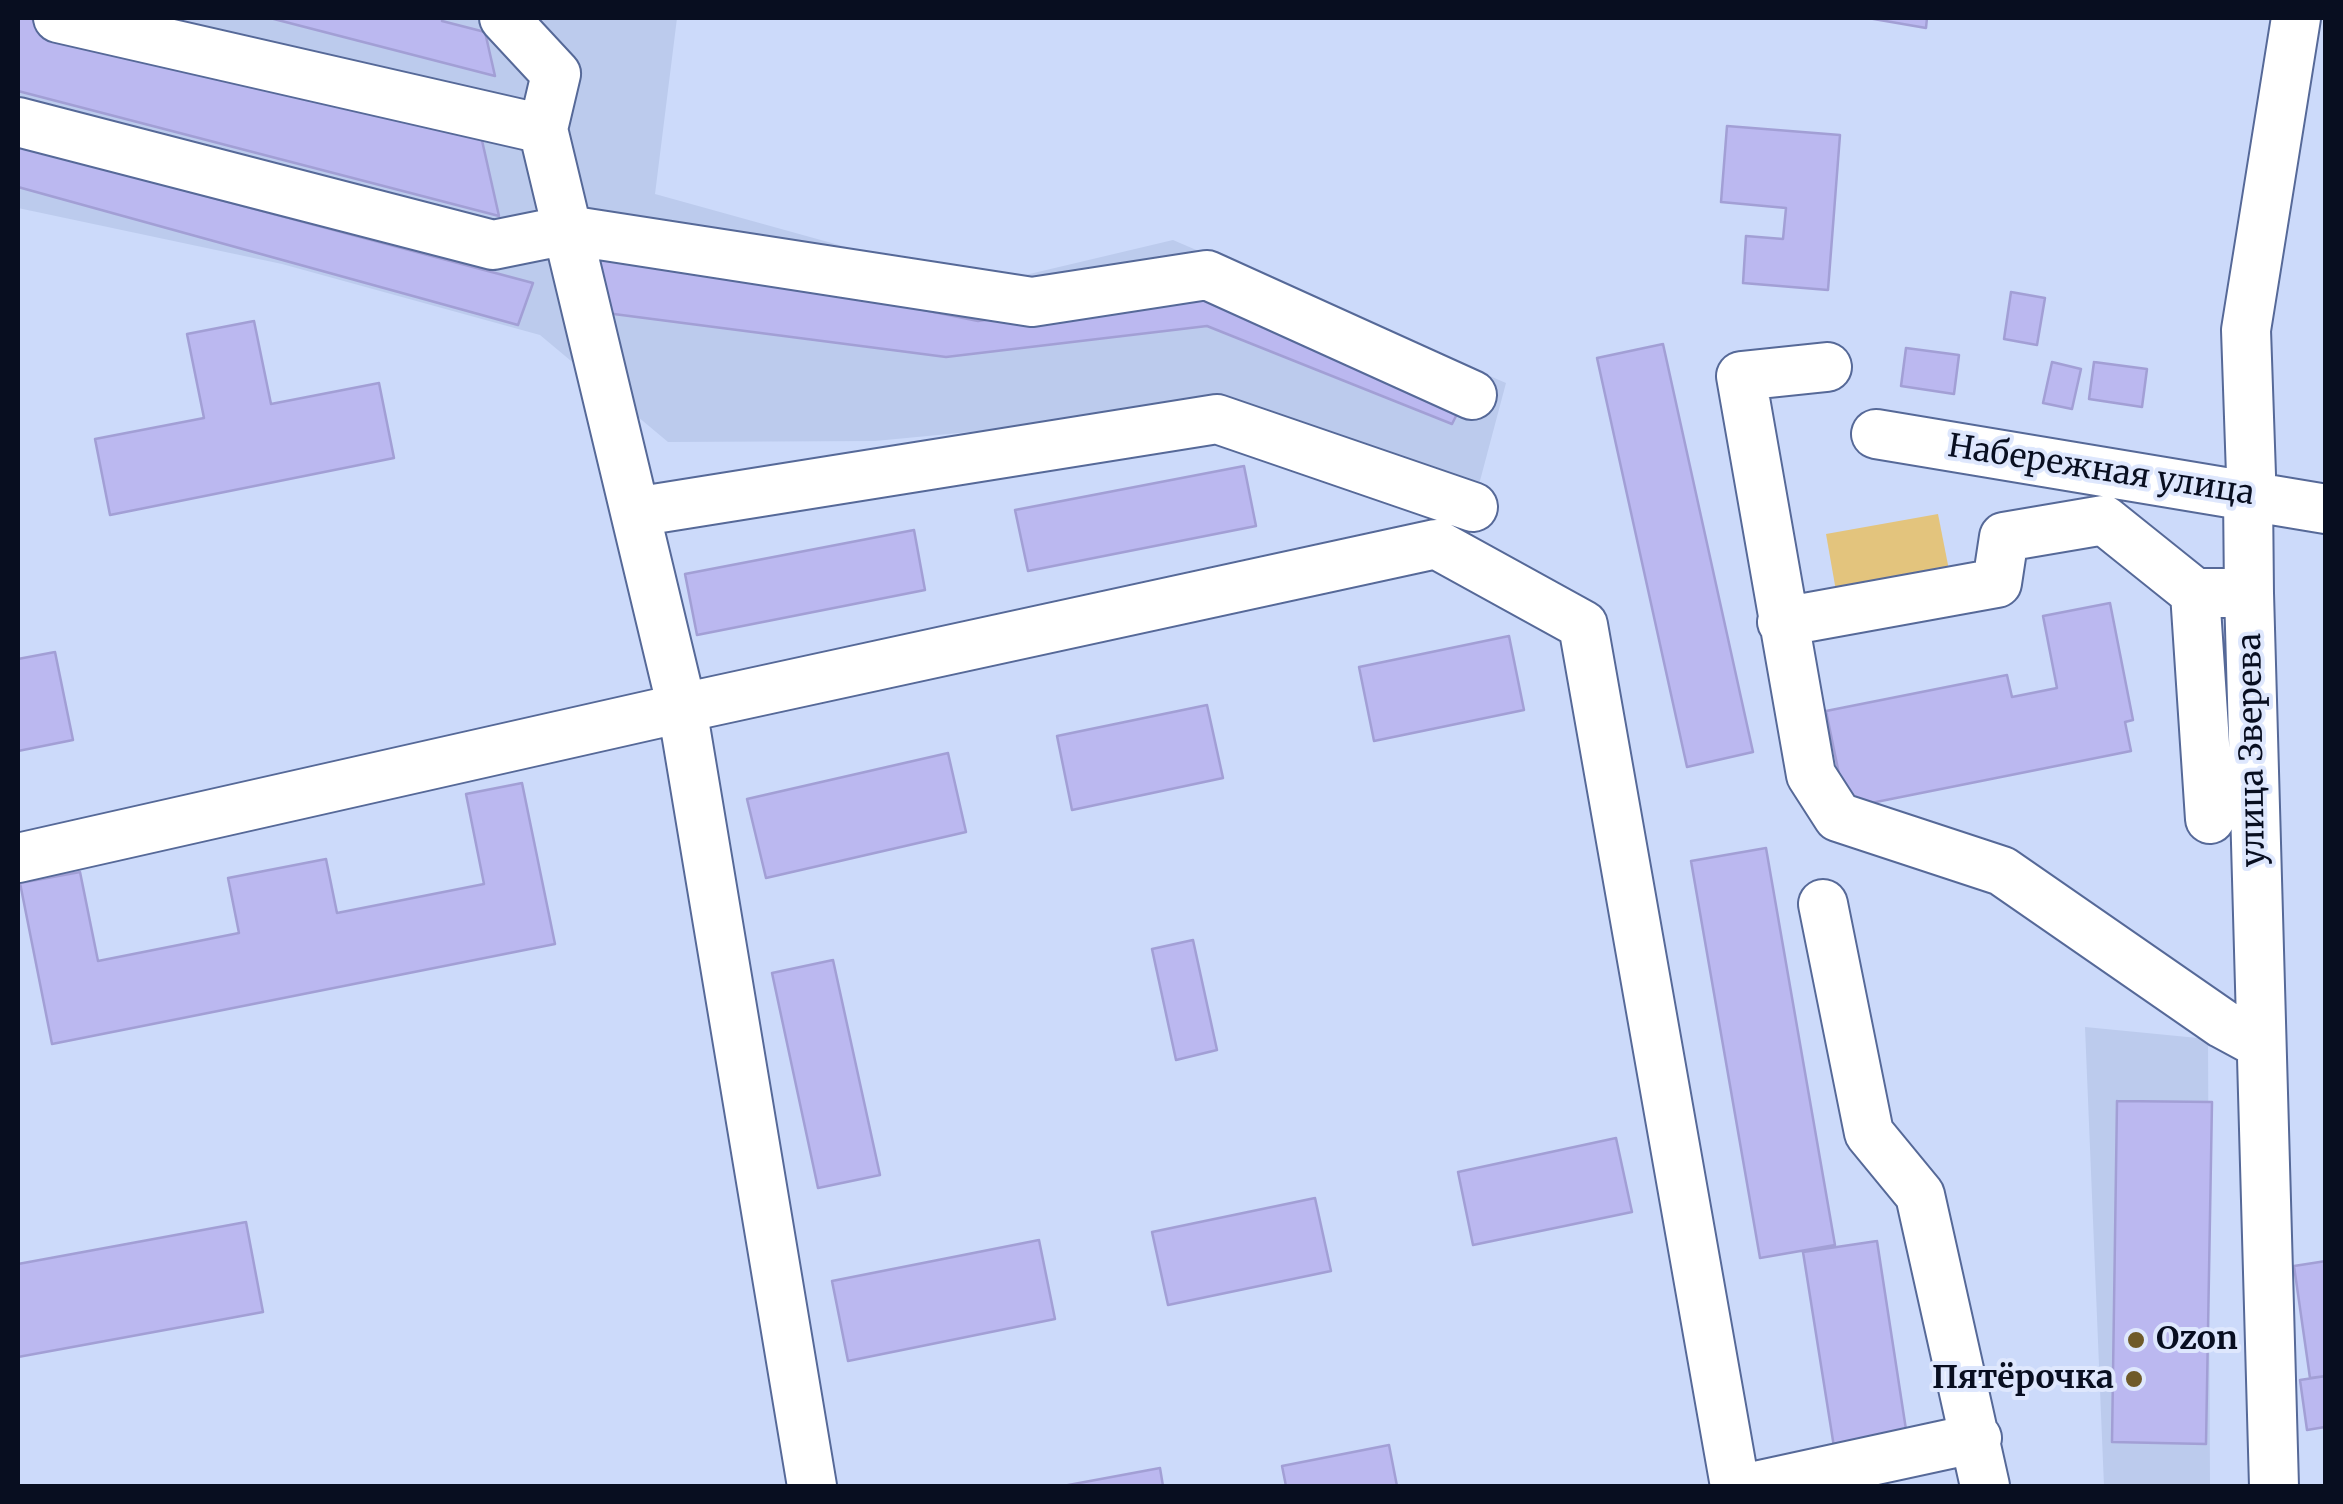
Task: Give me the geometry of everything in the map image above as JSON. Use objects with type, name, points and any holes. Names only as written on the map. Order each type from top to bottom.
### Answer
[{"type":"street","points":[[58,18],[542,129]]},
{"type":"street","points":[[504,18],[556,74],[542,129],[682,708],[812,1486]]},
{"type":"street","name":"улица Зверева","points":[[2274,1486],[2249,593],[2251,475],[2246,330],[2296,18]]},
{"type":"street","points":[[18,122],[493,245],[567,230],[1032,302],[1207,275],[1472,394]]},
{"type":"street","points":[[1827,366],[1741,376],[1811,775],[1838,817],[2002,871],[2223,1024],[2260,1044]]},
{"type":"street","points":[[635,512],[1218,419],[1473,507]]},
{"type":"street","name":"Набережная улица","points":[[1876,434],[2326,509]]},
{"type":"street","points":[[1782,622],[1997,583],[2004,538],[2104,520],[2195,593],[2249,593]]},
{"type":"street","points":[[18,858],[1436,544],[1583,626],[1735,1486]]},
{"type":"street","points":[[2195,593],[2210,819]]},
{"type":"street","points":[[1822,904],[1869,1133],[1920,1195],[1986,1486]]},
{"type":"street","points":[[1756,1486],[1977,1438]]},
{"type":"shaded area","points":[[18,18],[677,18],[655,194],[983,285],[1173,240],[1506,383],[1473,507],[1177,403],[980,431],[875,441],[668,442],[540,335],[282,264],[18,208]]},
{"type":"shaded area","points":[[1938,514],[1949,570],[1836,591],[1826,534]]},
{"type":"shaded area","points":[[2085,1027],[2208,1039],[2210,1486],[2104,1486]]},
{"type":"building","points":[[18,18],[481,136],[499,216],[18,91]]},
{"type":"building","points":[[270,18],[443,18],[442,21],[485,32],[495,76]]},
{"type":"building","points":[[1868,18],[1927,18],[1926,28]]},
{"type":"building","points":[[1727,126],[1840,135],[1828,290],[1743,283],[1746,236],[1783,239],[1786,208],[1721,202]]},
{"type":"building","points":[[18,146],[533,283],[518,325],[18,187]]},
{"type":"building","points":[[592,256],[736,272],[978,321],[1203,290],[1460,408],[1452,424],[1207,326],[946,357],[606,313]]},
{"type":"building","points":[[2011,292],[2045,298],[2037,345],[2004,339]]},
{"type":"building","points":[[254,321],[271,404],[379,383],[394,458],[110,515],[95,439],[204,418],[187,334]]},
{"type":"building","points":[[1663,344],[1753,752],[1687,767],[1597,358]]},
{"type":"building","points":[[1906,348],[1959,355],[1954,394],[1901,386]]},
{"type":"building","points":[[2052,362],[2081,369],[2072,409],[2043,403]]},
{"type":"building","points":[[2094,362],[2147,369],[2142,407],[2089,399]]},
{"type":"building","points":[[1244,466],[1256,526],[1028,571],[1015,510]]},
{"type":"building","points":[[914,530],[925,590],[697,635],[685,574]]},
{"type":"building","points":[[2110,603],[2133,720],[2125,722],[2131,751],[1846,808],[1826,711],[2007,675],[2012,697],[2057,688],[2043,616]]},
{"type":"building","points":[[1509,636],[1524,710],[1374,741],[1359,667]]},
{"type":"building","points":[[55,652],[73,740],[18,751],[18,659]]},
{"type":"building","points":[[1207,705],[1223,778],[1072,810],[1057,736]]},
{"type":"building","points":[[948,753],[966,832],[766,878],[747,799]]},
{"type":"building","points":[[522,783],[555,944],[52,1044],[20,883],[80,872],[98,961],[239,933],[228,878],[326,859],[337,913],[484,884],[466,794]]},
{"type":"building","points":[[1766,848],[1835,1245],[1760,1258],[1691,861]]},
{"type":"building","points":[[1193,940],[1217,1050],[1176,1060],[1152,949]]},
{"type":"building","points":[[833,960],[880,1175],[818,1188],[772,973]]},
{"type":"building","points":[[2117,1101],[2212,1102],[2206,1444],[2112,1442]]},
{"type":"building","points":[[1616,1138],[1632,1212],[1473,1245],[1458,1172]]},
{"type":"building","points":[[1315,1198],[1331,1271],[1168,1305],[1152,1232]]},
{"type":"building","points":[[246,1222],[263,1312],[18,1357],[18,1264]]},
{"type":"building","points":[[1039,1240],[1055,1319],[848,1361],[832,1281]]},
{"type":"building","points":[[1877,1241],[1907,1436],[1834,1447],[1803,1252]]},
{"type":"building","points":[[2326,1261],[2326,1376],[2310,1378],[2294,1266]]},
{"type":"building","points":[[2326,1376],[2325,1427],[2307,1430],[2300,1380]]},
{"type":"building","points":[[1389,1445],[1397,1486],[1286,1486],[1282,1466]]},
{"type":"building","points":[[1160,1468],[1163,1486],[1063,1486]]},
{"type":"place","name":"Ozon","points":[[2136,1340]]},
{"type":"place","name":"Пятёрочка","points":[[2134,1379]]}]
